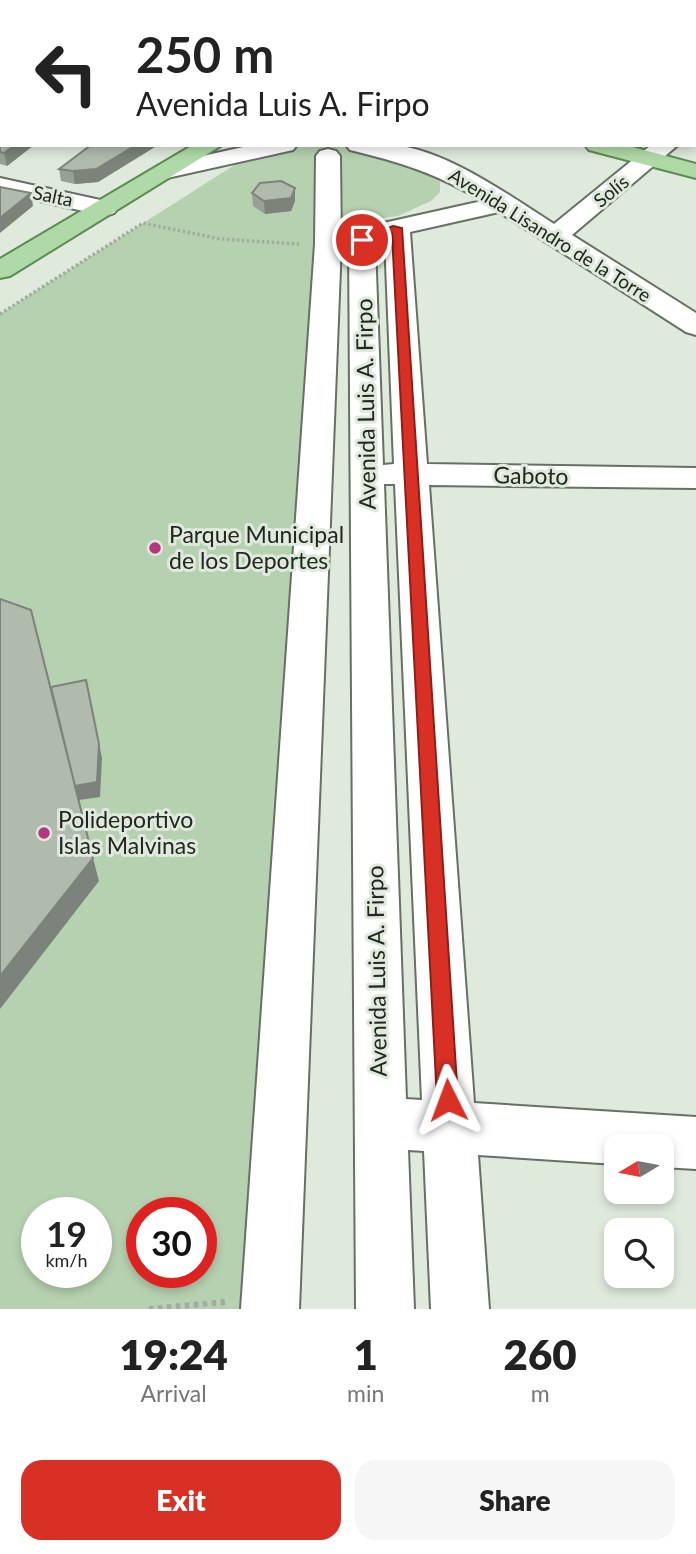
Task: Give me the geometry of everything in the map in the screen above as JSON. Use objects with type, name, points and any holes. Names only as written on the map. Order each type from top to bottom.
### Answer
[{"type":"main road","points":[[0,270],[207,147]]},
{"type":"main road","points":[[615,147],[659,152],[696,171]]},
{"type":"street","points":[[167,171],[276,147]]},
{"type":"street","name":"Avenida Lisandro de la Torre","points":[[373,147],[427,162],[504,203],[696,326]]},
{"type":"street","name":"Solís","points":[[555,236],[659,152]]},
{"type":"street","points":[[270,1303],[328,244],[328,156]]},
{"type":"street","name":"Salta","points":[[0,185],[105,208]]},
{"type":"street","points":[[397,228],[504,203]]},
{"type":"street","name":"Avenida Luis A. Firpo","points":[[384,1309],[362,240],[397,228],[460,1309]]},
{"type":"street","name":"Gaboto","points":[[367,474],[696,478]]},
{"type":"street","points":[[381,1123],[696,1143]]},
{"type":"path","points":[[0,314],[143,223],[220,239],[328,244]]},
{"type":"path","points":[[149,1309],[270,1303]]},
{"type":"green space","name":"Parque Municipal de los Deportes","points":[[351,147],[387,153],[440,176],[440,192],[431,201],[398,216],[367,220],[328,244],[270,1309],[0,1309],[0,314],[244,159],[291,148]]},
{"type":"building","points":[[0,147],[12,147],[4,153],[0,152]]},
{"type":"building","points":[[88,147],[133,147],[96,169],[59,169]]},
{"type":"building","points":[[281,181],[295,188],[291,198],[264,201],[252,193],[260,183]]},
{"type":"building","points":[[0,187],[31,193],[0,218]]},
{"type":"building","name":"Polideportivo Islas Malvinas","points":[[0,599],[31,610],[93,858],[0,976]]},
{"type":"building","points":[[86,680],[99,744],[97,782],[75,786],[51,687]]},
{"type":"place","name":"Parque Municipal de los Deportes","points":[[155,548]]},
{"type":"place","name":"Polideportivo Islas Malvinas","points":[[44,833]]},
{"type":"route","points":[[362,240],[397,228],[448,1100]]}]
